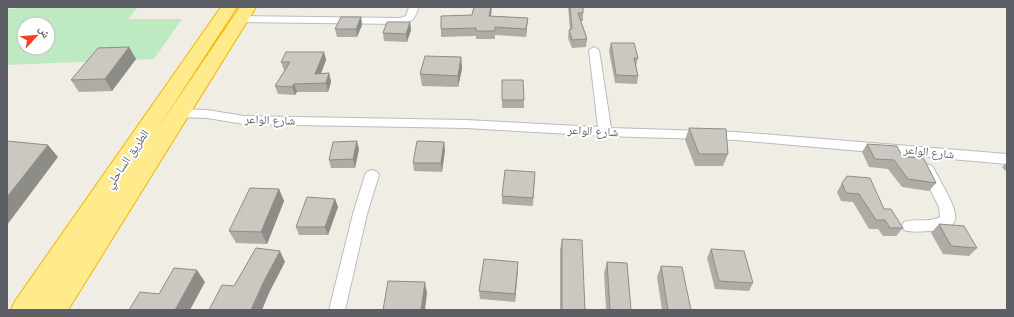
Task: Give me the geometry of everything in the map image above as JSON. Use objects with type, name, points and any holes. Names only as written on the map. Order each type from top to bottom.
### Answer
[{"type":"highway","name":"الطريق الساحلي","points":[[53,310],[180,113],[239,11]]},
{"type":"highway","name":"الطريق الساحلي","points":[[25,310],[239,11]]},
{"type":"street","points":[[239,11],[401,20],[410,18],[414,7]]},
{"type":"street","points":[[594,50],[605,132]]},
{"type":"street","name":"شارع الواعر","points":[[180,113],[207,114],[244,120],[466,124],[605,132],[736,136],[1007,159]]},
{"type":"street","points":[[910,226],[939,224],[948,219],[946,207],[918,152]]},
{"type":"street","points":[[337,310],[360,214],[372,175]]},
{"type":"green space","points":[[28,7],[138,7],[128,19],[182,19],[154,59],[7,65],[7,9]]},
{"type":"building","points":[[474,7],[491,7],[489,16],[528,18],[526,29],[495,27],[495,31],[476,31],[476,28],[441,29],[441,16],[472,15]]},
{"type":"building","points":[[570,7],[583,7],[583,13],[578,13],[587,39],[572,40],[569,30],[572,29]]},
{"type":"building","points":[[341,17],[361,17],[356,29],[335,29]]},
{"type":"building","points":[[387,22],[410,22],[406,34],[383,33]]},
{"type":"building","points":[[611,43],[634,43],[638,58],[634,58],[638,76],[616,75]]},
{"type":"building","points":[[129,47],[105,79],[71,80],[98,48]]},
{"type":"building","points":[[286,52],[324,52],[315,74],[329,73],[326,83],[294,84],[292,87],[275,86],[290,62],[281,62]]},
{"type":"building","points":[[425,56],[461,57],[458,76],[420,74]]},
{"type":"building","points":[[502,80],[523,80],[524,100],[502,100]]},
{"type":"building","points":[[689,128],[726,129],[728,154],[699,154]]},
{"type":"building","points":[[7,141],[48,145],[7,197]]},
{"type":"building","points":[[357,141],[353,159],[329,160],[333,142]]},
{"type":"building","points":[[417,141],[444,142],[441,163],[413,163]]},
{"type":"building","points":[[867,144],[897,146],[902,156],[924,159],[936,183],[908,179],[894,160],[875,159]]},
{"type":"building","points":[[505,170],[535,172],[533,198],[502,196]]},
{"type":"building","points":[[847,176],[870,178],[884,209],[891,209],[903,228],[890,228],[885,220],[876,220],[859,194],[846,193],[842,183]]},
{"type":"building","points":[[250,188],[279,189],[261,232],[229,231]]},
{"type":"building","points":[[307,197],[335,199],[325,227],[296,227]]},
{"type":"building","points":[[939,224],[964,226],[977,248],[951,246]]},
{"type":"building","points":[[562,239],[582,240],[585,310],[562,310]]},
{"type":"building","points":[[256,248],[280,251],[251,310],[209,310],[222,285],[234,286]]},
{"type":"building","points":[[711,249],[744,251],[753,283],[719,281]]},
{"type":"building","points":[[484,259],[518,262],[515,294],[479,291]]},
{"type":"building","points":[[607,262],[627,263],[631,310],[610,310]]},
{"type":"building","points":[[661,266],[682,267],[691,310],[668,310]]},
{"type":"building","points":[[174,268],[197,270],[175,310],[129,310],[140,292],[159,294]]},
{"type":"building","points":[[388,281],[425,282],[421,310],[383,310]]}]
